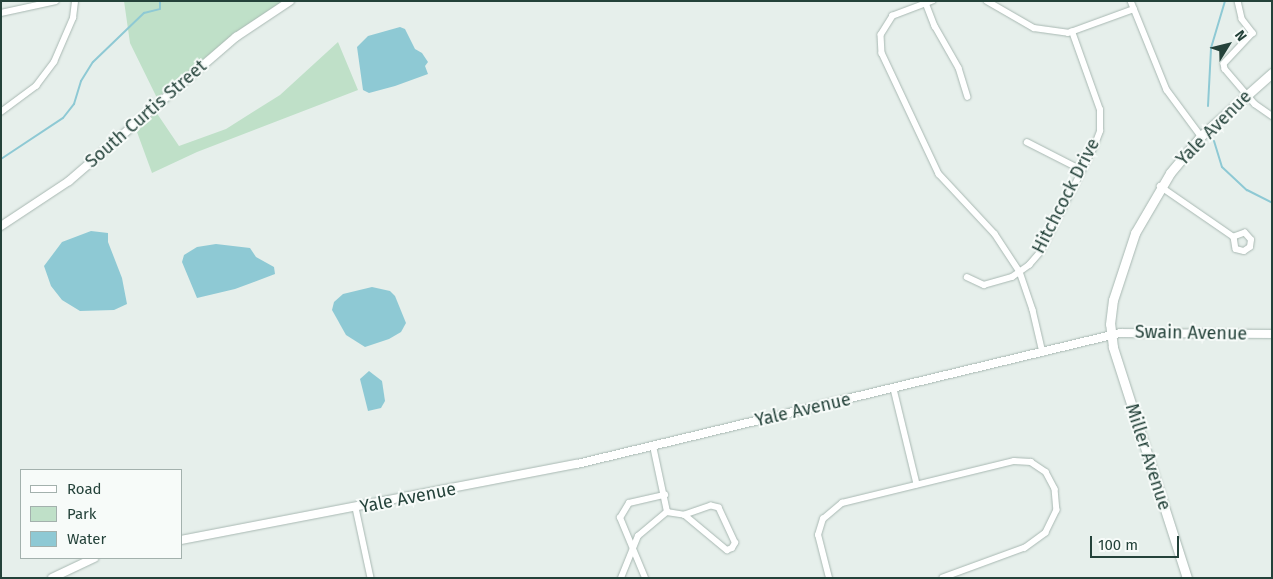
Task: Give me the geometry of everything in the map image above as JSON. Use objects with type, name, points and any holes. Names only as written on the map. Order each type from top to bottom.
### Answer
[{"type":"main road","name":"Yale Avenue","points":[[1111,335],[1111,312],[1122,268],[1138,224],[1160,186],[1201,136],[1272,72]]},
{"type":"main road","name":"Miller Avenue","points":[[1111,335],[1187,578]]},
{"type":"street","points":[[1,13],[56,1]]},
{"type":"street","points":[[1,112],[36,86],[54,62],[73,18],[75,1]]},
{"type":"street","name":"South Curtis Street","points":[[1,226],[69,181],[236,37],[290,1]]},
{"type":"street","points":[[933,1],[901,11],[888,22],[881,35],[882,53],[939,174],[995,234],[1020,272],[1033,310],[1042,353]]},
{"type":"street","points":[[987,1],[1034,28],[1072,32],[1134,9]]},
{"type":"street","points":[[1131,1],[1167,90],[1201,136]]},
{"type":"street","points":[[1238,1],[1242,19],[1253,33],[1224,64],[1247,95],[1272,116]]},
{"type":"street","points":[[926,3],[935,26],[958,68],[968,97]]},
{"type":"street","name":"Hitchcock Drive","points":[[967,277],[984,286],[1020,272],[1041,251],[1100,131],[1100,110],[1072,32]]},
{"type":"street","points":[[1027,142],[1082,170]]},
{"type":"street","points":[[1160,186],[1234,237]]},
{"type":"street","name":"Swain Avenue","points":[[1111,335],[1143,332],[1272,334]]},
{"type":"street","name":"Yale Avenue","points":[[182,540],[356,508],[653,446],[1111,335]]},
{"type":"street","points":[[894,389],[917,484]]},
{"type":"street","points":[[653,446],[665,495],[667,512]]},
{"type":"street","points":[[829,578],[818,535],[828,513],[849,500],[1023,460],[1046,472],[1054,490],[1054,519],[1040,539],[1025,548],[943,578]]},
{"type":"street","points":[[645,578],[641,561],[623,530],[620,518],[624,508],[629,503],[665,495]]},
{"type":"street","points":[[667,512],[685,516],[727,550],[732,548],[735,543],[719,508],[711,506],[685,516]]},
{"type":"street","points":[[356,508],[371,578]]},
{"type":"street","points":[[621,578],[638,536],[667,512]]},
{"type":"street","points":[[52,578],[92,559]]},
{"type":"green space","points":[[124,1],[284,1],[236,32],[157,98],[130,43]]},
{"type":"green space","points":[[338,42],[358,90],[197,152],[152,173],[137,132],[156,112],[179,146],[226,129],[280,95]]},
{"type":"water","points":[[400,27],[405,29],[415,49],[422,53],[428,62],[425,66],[428,74],[369,93],[363,90],[357,47],[368,36]]},
{"type":"water","points":[[91,231],[108,233],[108,242],[122,278],[127,304],[114,310],[80,311],[62,300],[51,286],[44,266],[62,242]]},
{"type":"water","points":[[216,244],[250,248],[256,257],[274,267],[275,274],[235,289],[197,298],[182,262],[184,255],[197,247]]},
{"type":"water","points":[[372,287],[390,291],[395,296],[406,323],[401,332],[389,339],[365,347],[346,335],[332,310],[334,302],[343,294]]},
{"type":"water","points":[[369,371],[382,381],[385,401],[381,408],[368,411],[360,379]]},
{"type":"waterway","points":[[1,159],[63,118],[74,104],[81,81],[93,62],[144,13],[160,9],[160,1]]},
{"type":"waterway","points":[[1208,106],[1211,48],[1225,1]]},
{"type":"waterway","points":[[1214,141],[1222,167],[1247,190],[1272,203]]}]
